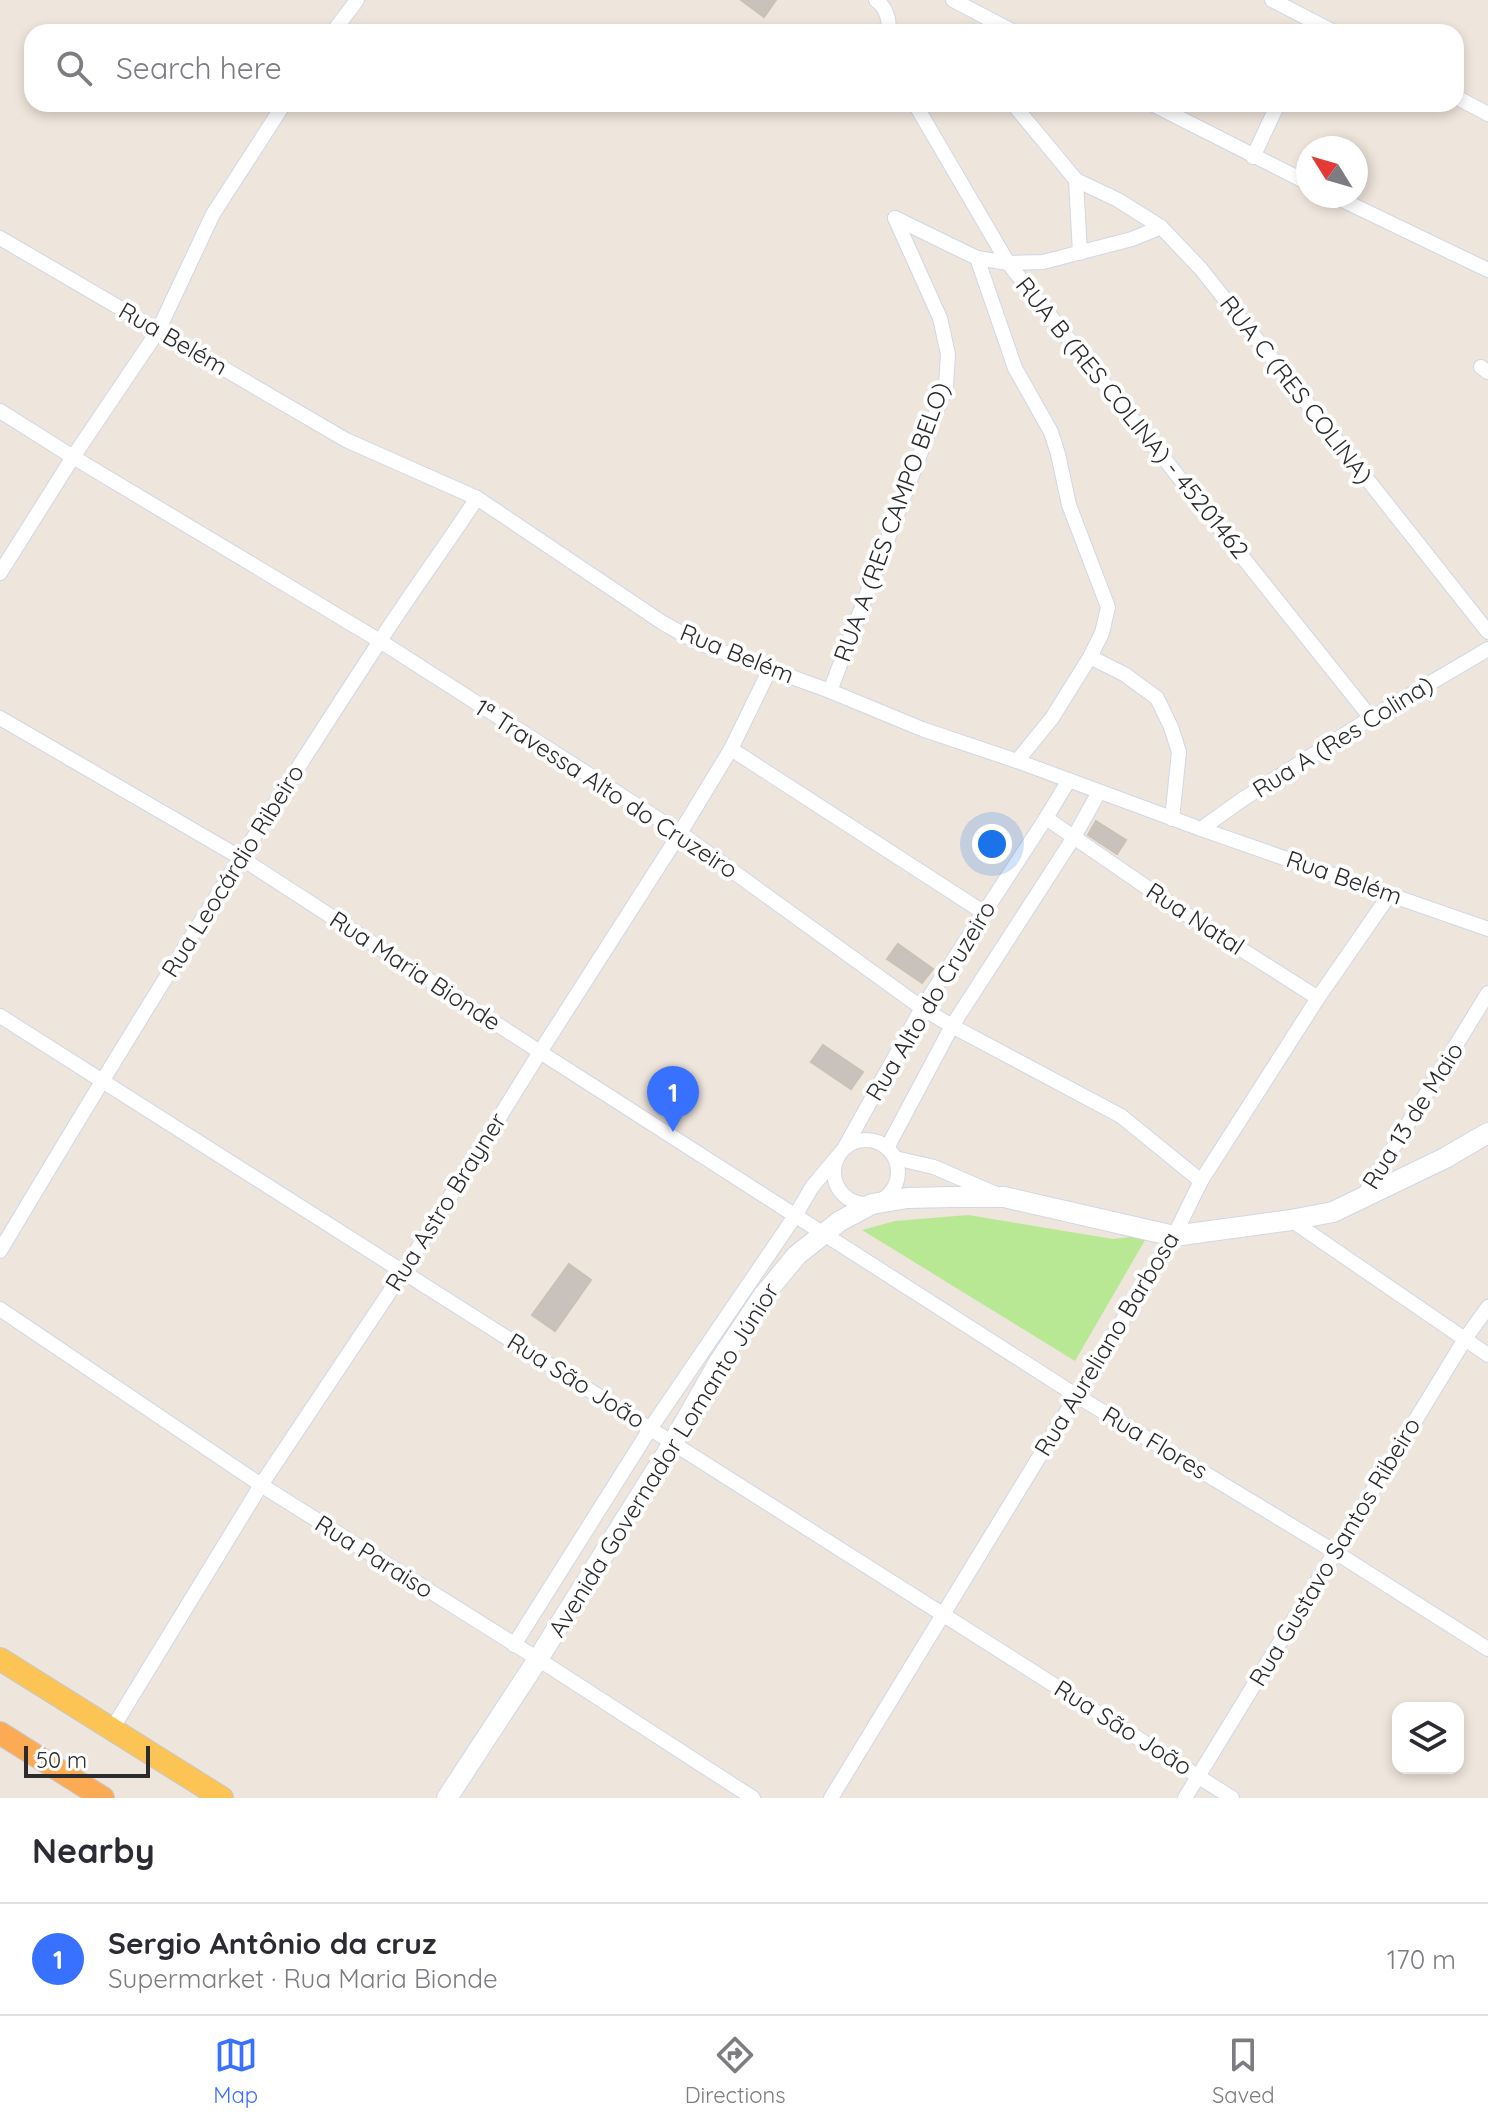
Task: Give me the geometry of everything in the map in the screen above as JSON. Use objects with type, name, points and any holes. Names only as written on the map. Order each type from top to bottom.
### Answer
[{"type":"highway","points":[[0,1733],[103,1798]]},
{"type":"main road","name":"Avenida Governador Lomanto Júnior","points":[[447,1798],[538,1659],[673,1443],[719,1362],[763,1296],[797,1255],[840,1221],[872,1204],[907,1198],[1004,1197],[1174,1236],[1333,1212],[1445,1158],[1488,1133]]},
{"type":"main road","points":[[0,1659],[222,1798]]},
{"type":"street","points":[[339,24],[357,0]]},
{"type":"street","points":[[876,0],[883,6],[889,24]]},
{"type":"street","points":[[953,0],[999,24]]},
{"type":"street","points":[[1272,0],[1310,24]]},
{"type":"street","points":[[1464,101],[1488,114]]},
{"type":"street","points":[[0,573],[158,331],[213,214],[279,112]]},
{"type":"street","name":"RUA B (RES COLINA) - 45201462","points":[[920,112],[1008,263],[1371,718]]},
{"type":"street","points":[[1020,112],[1076,180],[1080,253]]},
{"type":"street","points":[[1167,112],[1296,177]]},
{"type":"street","points":[[1253,157],[1274,112]]},
{"type":"street","name":"RUA C (RES COLINA)","points":[[1076,180],[1118,200],[1161,227],[1201,269],[1488,632]]},
{"type":"street","points":[[1359,208],[1488,270]]},
{"type":"street","name":"RUA A (RES CAMPO BELO)","points":[[830,691],[946,386],[948,354],[940,318],[895,218],[977,258]]},
{"type":"street","points":[[1017,761],[1052,718],[1090,657],[1102,633],[1108,607],[1069,505],[1051,432],[1015,368],[977,258],[1008,263],[1043,262],[1132,239],[1161,227]]},
{"type":"street","name":"Rua Belém","points":[[0,238],[346,440],[477,498],[663,623],[701,644],[830,691],[922,729],[1488,929]]},
{"type":"street","name":"1ª Travessa Alto do Cruzeiro","points":[[0,411],[380,641],[680,833],[922,1008],[1121,1116],[1201,1181]]},
{"type":"street","name":"Rua Leocárdio Ribeiro","points":[[0,1251],[101,1081],[241,858],[380,641],[477,498]]},
{"type":"street","name":"Rua A (Res Colina)","points":[[1201,829],[1371,718],[1488,649]]},
{"type":"street","points":[[1090,657],[1124,674],[1157,698],[1179,752],[1172,819]]},
{"type":"street","name":"Rua Astro Brayner","points":[[112,1729],[261,1485],[403,1272],[680,833],[731,749],[770,669]]},
{"type":"street","name":"Rua Maria Bionde","points":[[0,718],[241,858],[824,1235]]},
{"type":"street","points":[[731,749],[983,912]]},
{"type":"street","name":"Rua Alto do Cruzeiro","points":[[514,1645],[650,1429],[812,1187],[841,1152],[922,1008],[1069,780]]},
{"type":"street","name":"Rua Alto do Cruzeiro","points":[[891,1153],[952,1026],[1074,837],[1099,792]]},
{"type":"street","points":[[1046,818],[1074,837]]},
{"type":"street","name":"Rua Natal","points":[[1074,837],[1184,913],[1318,998]]},
{"type":"street","name":"Rua Aureliano Barbosa","points":[[831,1798],[1174,1236],[1201,1181],[1318,998],[1390,894]]},
{"type":"street","name":"Rua 13 de Maio","points":[[1362,1198],[1488,993]]},
{"type":"street","name":"Rua São João","points":[[0,1016],[1232,1798]]},
{"type":"street","points":[[891,1153],[898,1167],[895,1187],[881,1200],[860,1204],[840,1192],[834,1169],[841,1152],[862,1140],[871,1140],[891,1153],[934,1167],[1004,1197]]},
{"type":"street","points":[[1291,1220],[1488,1355]]},
{"type":"street","name":"Rua Flores","points":[[824,1235],[1077,1396],[1488,1649]]},
{"type":"street","name":"Rua Gustavo Santos Ribeiro","points":[[1185,1798],[1465,1339],[1488,1307]]},
{"type":"street","name":"Rua Paraiso","points":[[0,1309],[261,1485],[753,1798]]},
{"type":"green space","points":[[968,1215],[1113,1239],[1148,1235],[1075,1361],[862,1230],[895,1221]]},
{"type":"building","points":[[741,0],[776,0],[764,17]]},
{"type":"building","points":[[1096,821],[1126,840],[1117,854],[1088,835]]},
{"type":"building","points":[[898,944],[933,969],[922,983],[887,959]]},
{"type":"building","points":[[823,1045],[863,1072],[851,1089],[811,1062]]},
{"type":"building","points":[[569,1264],[591,1280],[555,1331],[532,1315]]},
{"type":"place","name":"Sergio Antônio da cruz","points":[[673,1132]]}]
